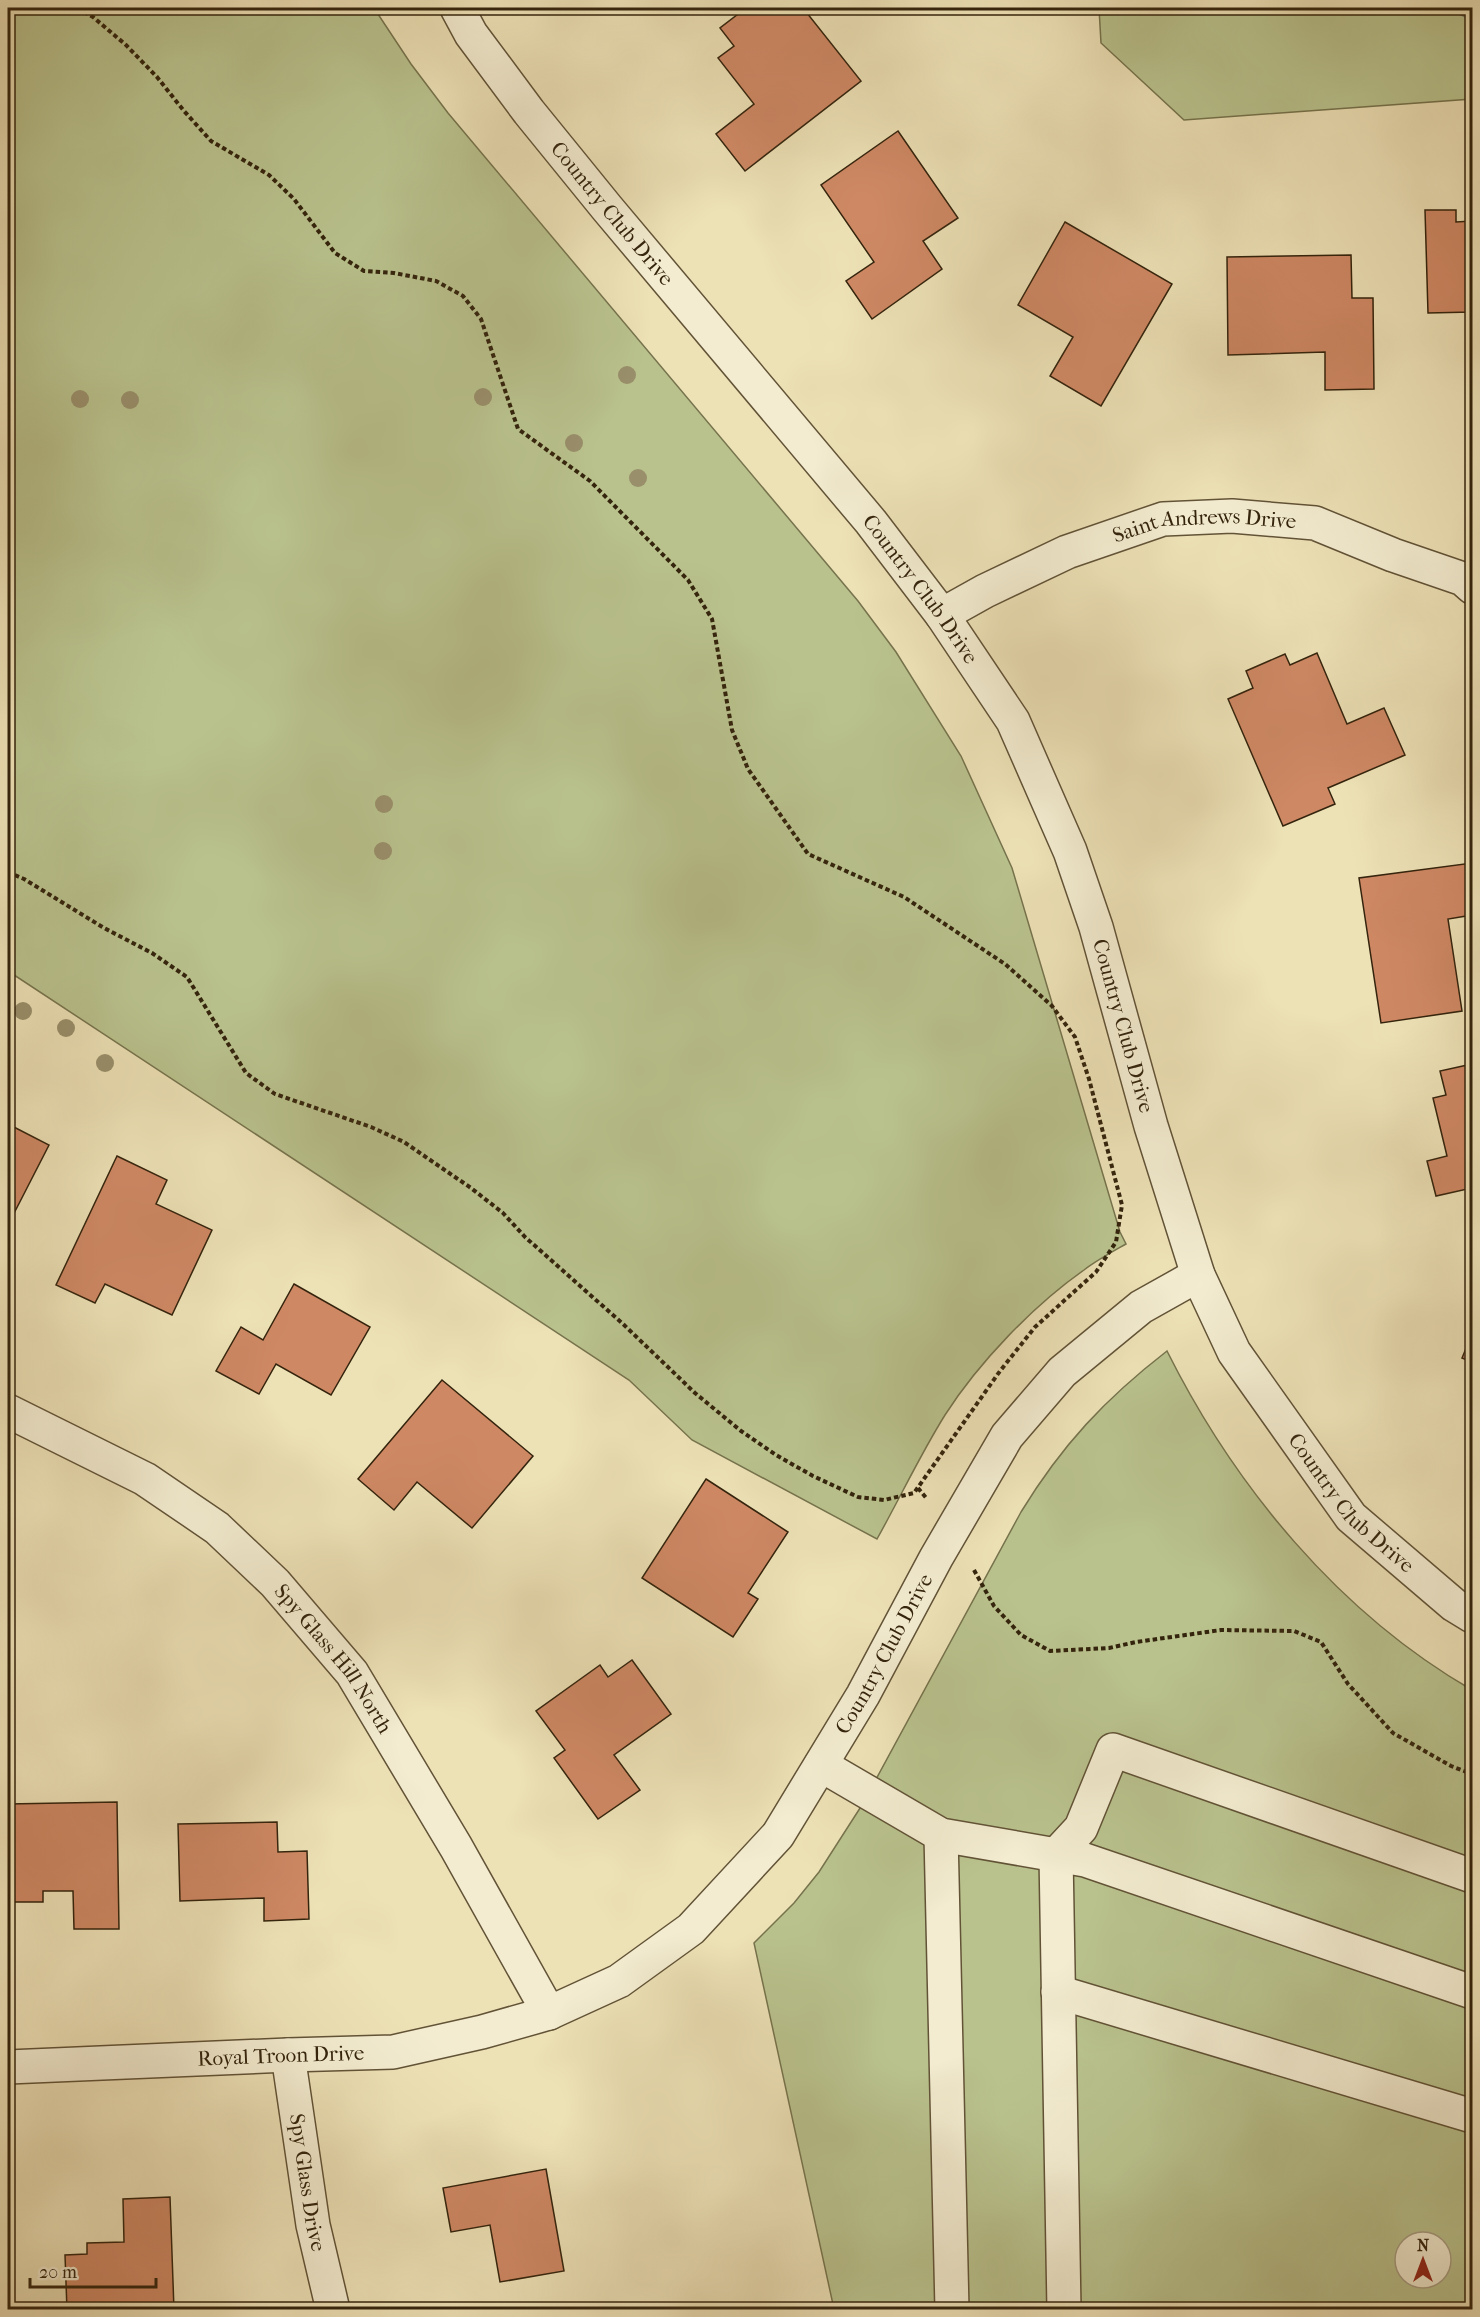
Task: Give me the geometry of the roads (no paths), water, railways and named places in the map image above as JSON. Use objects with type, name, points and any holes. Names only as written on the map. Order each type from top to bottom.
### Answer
[{"type":"street","name":"Country Club Drive","points":[[457,8],[471,34],[529,112],[871,522],[942,615],[1013,721],[1070,851],[1096,927],[1151,1126],[1198,1275],[1234,1352],[1351,1517],[1454,1605],[1473,1617]]},
{"type":"street","name":"Saint Andrews Drive","points":[[942,615],[985,591],[1066,552],[1163,519],[1232,516],[1315,523],[1393,555],[1469,578]]},
{"type":"street","name":"Country Club Drive","points":[[549,2013],[619,1981],[691,1929],[778,1835],[863,1695],[952,1531],[1007,1436],[1062,1372],[1141,1307],[1198,1275]]},
{"type":"street","name":"Spy Glass Hill North","points":[[8,1411],[145,1479],[218,1528],[275,1583],[352,1673],[456,1847],[549,2013]]},
{"type":"street","points":[[1064,2310],[1056,1855],[1081,1828],[1113,1750],[1473,1876]]},
{"type":"street","points":[[821,1765],[941,1835],[1085,1860],[1473,1992]]},
{"type":"street","points":[[941,1835],[952,2310]]},
{"type":"street","points":[[1058,1992],[1473,2116]]},
{"type":"street","name":"Royal Troon Drive","points":[[8,2067],[393,2052],[482,2032],[549,2013]]},
{"type":"street","name":"Spy Glass Drive","points":[[288,2055],[313,2225],[333,2310]]},
{"type":"waterway","points":[[1458,8],[1472,14]]}]
